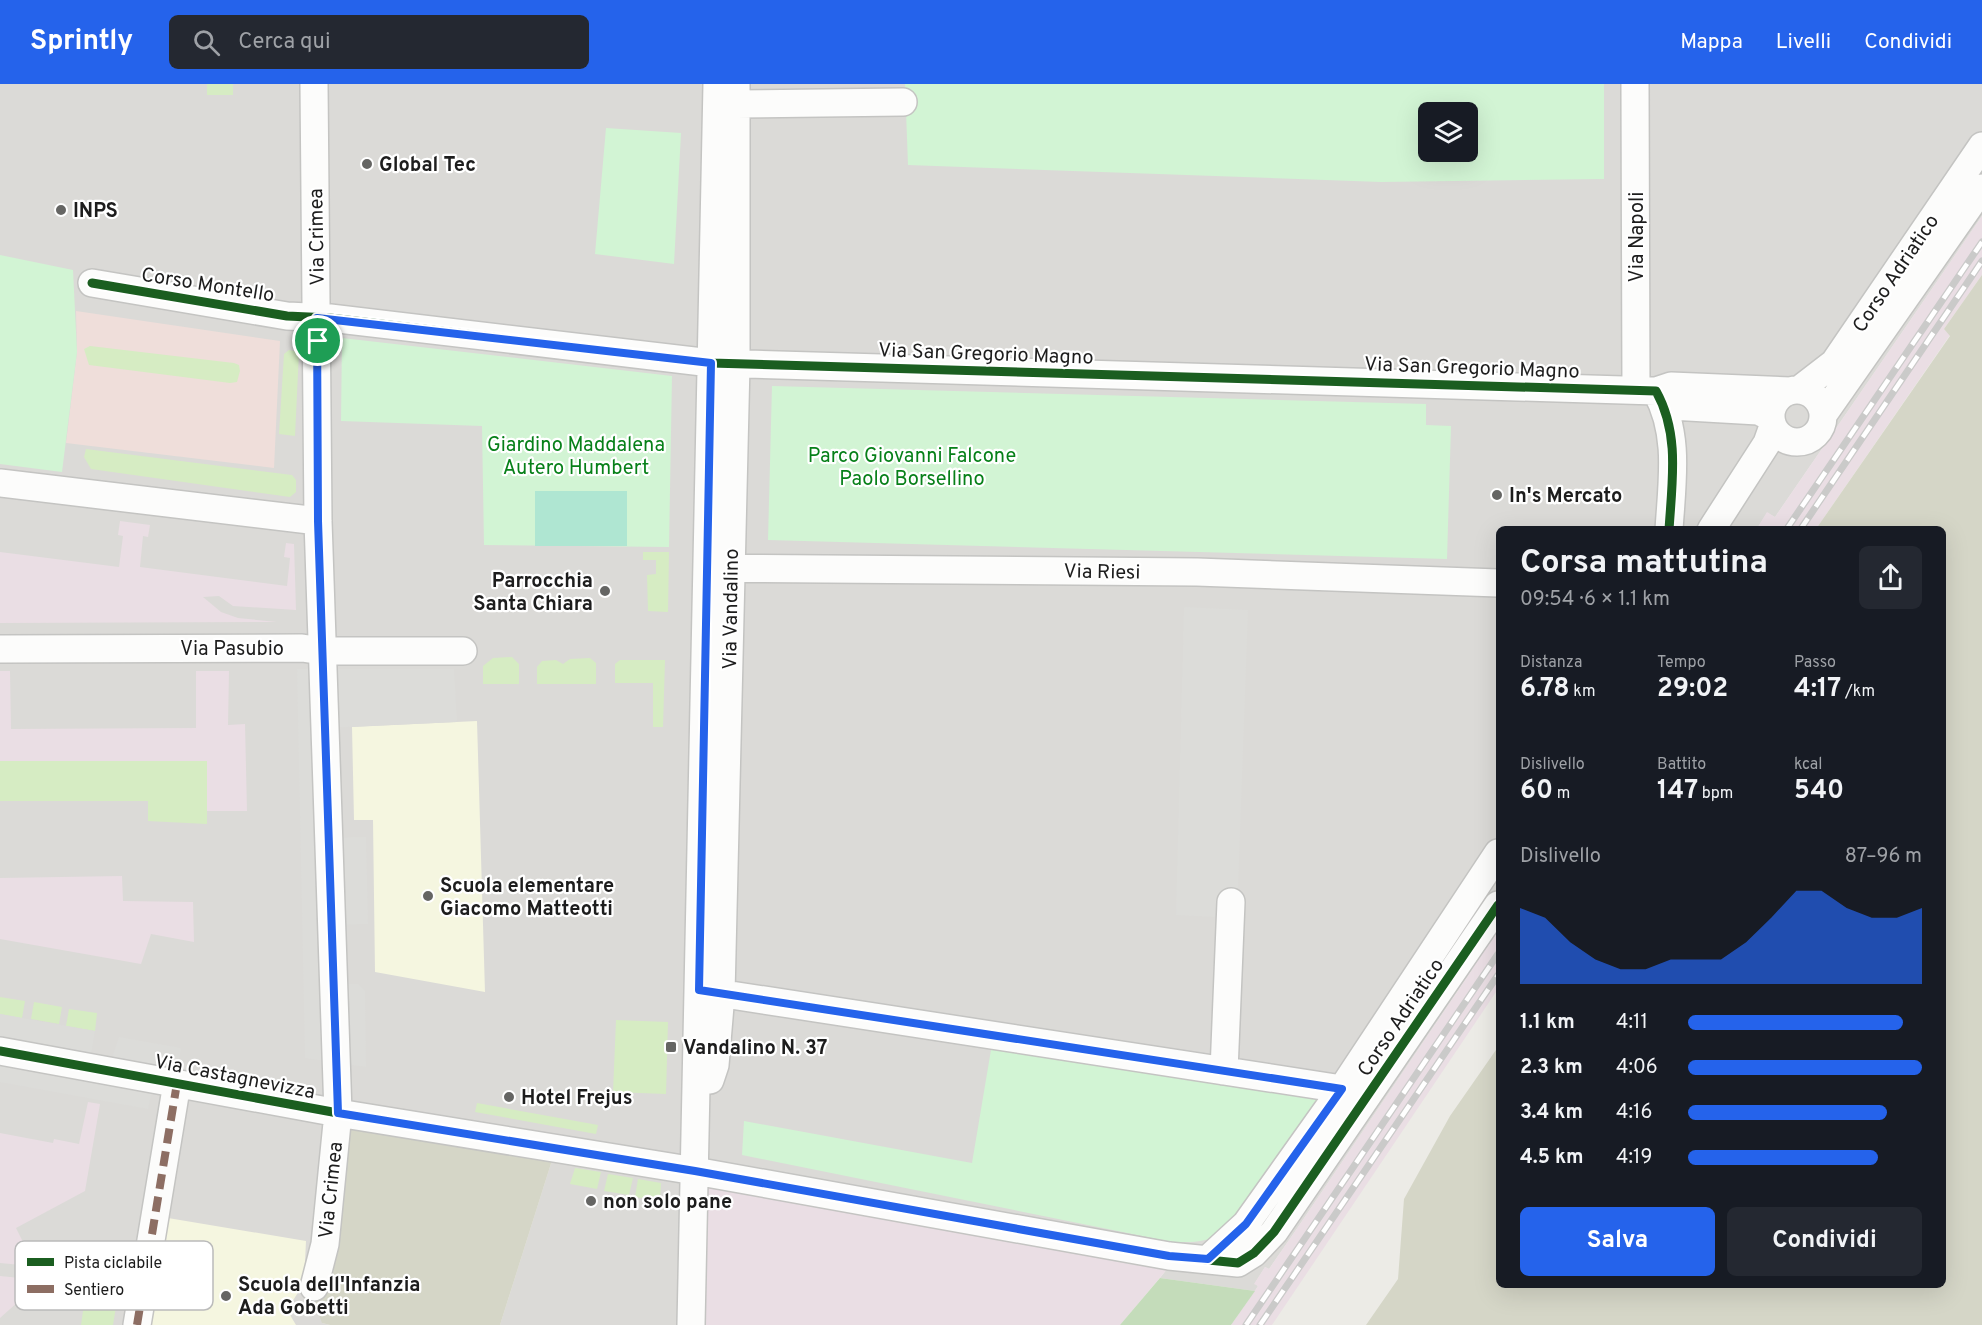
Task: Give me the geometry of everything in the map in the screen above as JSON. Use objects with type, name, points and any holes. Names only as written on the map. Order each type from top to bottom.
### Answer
[{"type":"street","name":"Via Crimea","points":[[314,84],[318,521],[338,1113],[325,1244],[314,1287]]},
{"type":"street","name":"Via Vandalino","points":[[717,84],[724,364]]},
{"type":"street","name":"Via Napoli","points":[[1635,84],[1646,390],[1664,406],[1673,441],[1669,526]]},
{"type":"street","name":"Via Vandalino","points":[[692,1325],[695,1130],[710,992],[718,568],[736,94]]},
{"type":"street","points":[[736,94],[903,102]]},
{"type":"street","name":"Corso Adriatico","points":[[1714,526],[1767,443],[1776,401],[1834,363],[1982,146]]},
{"type":"street","name":"Corso Adriatico","points":[[1734,526],[1773,466],[1795,443],[1810,440],[1816,435],[1823,415],[1982,188]]},
{"type":"street","name":"Corso Montello","points":[[92,284],[286,316],[317,318]]},
{"type":"street","name":"Via San Gregorio Magno","points":[[317,318],[724,364],[1646,390],[1671,386],[1794,391]]},
{"type":"street","points":[[1646,390],[1671,406],[1758,411],[1772,422],[1782,438],[1795,443]]},
{"type":"street","points":[[1794,391],[1813,395],[1823,415]]},
{"type":"street","points":[[0,483],[318,521]]},
{"type":"street","name":"Via Riesi","points":[[718,568],[1197,572],[1496,583]]},
{"type":"street","name":"Via Pasubio","points":[[0,649],[302,648],[322,651],[463,651]]},
{"type":"street","name":"Corso Adriatico","points":[[1208,1259],[1246,1224],[1342,1089],[1496,856]]},
{"type":"street","points":[[1224,1071],[1231,902]]},
{"type":"street","name":"Corso Adriatico","points":[[1208,1259],[1238,1263],[1254,1253],[1274,1232],[1496,908]]},
{"type":"street","name":"Corso Adriatico","points":[[710,992],[1342,1089]]},
{"type":"street","name":"Via Castagnevizza","points":[[0,1051],[338,1113],[695,1171],[1169,1256],[1208,1259]]},
{"type":"street","points":[[151,1241],[177,1083]]},
{"type":"street","points":[[137,1325],[139,1310]]},
{"type":"shaded area","points":[[0,84],[713,84],[692,1167],[0,1047]]},
{"type":"shaded area","points":[[719,84],[1982,84],[1982,216],[1775,517],[1767,513],[1759,526],[1496,526],[1496,927],[1479,953],[1472,970],[1296,1230],[1269,1269],[1265,1267],[1255,1283],[1258,1286],[1255,1291],[1160,1278],[1167,1269],[698,1169]]},
{"type":"shaded area","points":[[1982,216],[1982,275],[1944,329],[1950,335],[1818,526],[1758,526],[1767,512],[1775,517]]},
{"type":"shaded area","points":[[1982,275],[1982,1325],[1366,1325],[1398,1279],[1404,1199],[1450,1116],[1496,1050],[1496,1288],[1946,1288],[1946,526],[1818,526],[1950,336],[1944,329]]},
{"type":"shaded area","points":[[76,311],[280,341],[274,468],[66,443],[77,352]]},
{"type":"shaded area","points":[[120,521],[150,525],[148,537],[143,536],[140,567],[287,586],[290,558],[284,557],[286,543],[294,544],[296,610],[233,606],[219,596],[203,597],[221,612],[238,618],[277,622],[0,623],[0,552],[119,567],[123,536],[118,535]]},
{"type":"shaded area","points":[[1184,607],[1248,610],[1237,918],[1176,915]]},
{"type":"shaded area","points":[[297,669],[454,669],[457,722],[326,728],[329,838],[366,837],[368,924],[332,925],[334,984],[358,984],[365,991],[366,1067],[305,1058]]},
{"type":"shaded area","points":[[0,671],[10,671],[11,729],[196,728],[196,671],[229,671],[228,725],[245,724],[247,811],[207,811],[207,761],[0,761]]},
{"type":"shaded area","name":"Scuola elementare Giacomo Matteotti","points":[[477,721],[485,992],[375,972],[373,820],[354,820],[352,727]]},
{"type":"shaded area","points":[[122,876],[123,901],[193,902],[194,942],[151,934],[141,964],[0,939],[0,878]]},
{"type":"shaded area","points":[[1496,927],[1496,992],[1272,1325],[1231,1325],[1258,1286],[1254,1284],[1265,1267],[1269,1269],[1472,970],[1479,953]]},
{"type":"shaded area","points":[[0,1014],[95,1031],[89,1067],[108,1070],[119,1037],[181,1048],[175,1083],[154,1079],[148,1109],[0,1082]]},
{"type":"shaded area","points":[[0,1055],[331,1116],[322,1323],[330,1325],[0,1325]]},
{"type":"shaded area","points":[[88,1102],[100,1104],[85,1191],[16,1228],[22,1241],[15,1241],[15,1264],[0,1263],[0,1133],[53,1143],[54,1139],[79,1144]]},
{"type":"shaded area","points":[[342,1118],[554,1154],[500,1325],[330,1325],[322,1323],[315,1305],[328,1246]]},
{"type":"shaded area","points":[[554,1154],[692,1174],[687,1325],[500,1325]]},
{"type":"shaded area","points":[[699,1175],[1129,1264],[1168,1268],[1120,1325],[694,1325]]},
{"type":"shaded area","points":[[168,1218],[306,1241],[304,1283],[287,1310],[296,1325],[149,1325],[152,1310],[213,1310],[213,1241],[164,1241]]},
{"type":"shaded area","points":[[0,1276],[15,1278],[15,1305],[0,1318]]},
{"type":"green space","points":[[207,84],[233,84],[233,95],[207,95]]},
{"type":"green space","points":[[905,84],[1604,84],[1604,179],[1381,182],[908,165]]},
{"type":"green space","points":[[606,128],[681,133],[674,264],[595,254]]},
{"type":"green space","points":[[0,255],[73,270],[77,352],[62,472],[0,464]]},
{"type":"green space","name":"Giardino Maddalena Autero Humbert","points":[[342,338],[672,376],[669,547],[484,545],[482,426],[341,421]]},
{"type":"green space","points":[[90,346],[234,363],[239,365],[240,371],[237,382],[230,383],[89,365],[84,349]]},
{"type":"green space","points":[[289,350],[299,352],[295,436],[279,434],[284,354]]},
{"type":"green space","name":"Parco Giovanni Falcone Paolo Borsellino","points":[[772,386],[1426,404],[1426,425],[1451,426],[1447,559],[768,540]]},
{"type":"green space","points":[[86,449],[292,475],[296,480],[296,492],[290,497],[91,469],[84,457]]},
{"type":"green space","points":[[535,491],[627,491],[627,546],[535,546]]},
{"type":"green space","points":[[643,552],[669,552],[668,612],[648,611],[647,575],[656,574],[656,560],[643,560]]},
{"type":"green space","points":[[512,657],[519,664],[519,684],[483,684],[483,666],[493,658]]},
{"type":"green space","points":[[590,658],[596,663],[596,684],[537,684],[537,667],[542,661],[556,660],[563,664],[570,659]]},
{"type":"green space","points":[[620,660],[665,660],[663,727],[653,727],[653,683],[615,683],[615,664]]},
{"type":"green space","points":[[0,761],[207,761],[207,824],[148,821],[148,801],[0,801]]},
{"type":"green space","points":[[0,997],[25,1001],[22,1018],[0,1014]]},
{"type":"green space","points":[[34,1002],[62,1007],[59,1024],[31,1019]]},
{"type":"green space","points":[[69,1009],[97,1013],[95,1031],[66,1026]]},
{"type":"green space","points":[[616,1020],[668,1022],[666,1094],[613,1092]]},
{"type":"green space","points":[[992,1044],[1323,1094],[1273,1172],[1244,1210],[1213,1237],[1199,1241],[1172,1242],[742,1155],[744,1121],[972,1163]]},
{"type":"green space","points":[[477,1103],[598,1125],[596,1134],[475,1112]]},
{"type":"green space","points":[[575,1168],[601,1172],[597,1189],[570,1184]]},
{"type":"green space","points":[[608,1174],[633,1178],[629,1195],[604,1191]]},
{"type":"green space","points":[[638,1179],[661,1183],[660,1201],[635,1197]]},
{"type":"green space","points":[[1160,1278],[1255,1291],[1231,1325],[1120,1325]]},
{"type":"green space","points":[[83,1310],[115,1310],[113,1325],[81,1325]]},
{"type":"railway","points":[[1789,526],[1982,242]]},
{"type":"railway","points":[[1803,526],[1982,261]]},
{"type":"railway","points":[[1246,1325],[1496,957]]},
{"type":"railway","points":[[1260,1325],[1496,978]]},
{"type":"marked path","points":[[151,1241],[177,1083]]},
{"type":"marked path","points":[[137,1325],[139,1310]]},
{"type":"cycle path","points":[[92,283],[287,316],[330,318],[711,363],[1656,391],[1669,424],[1673,458],[1669,526]]},
{"type":"cycle path","points":[[0,1051],[338,1113],[695,1171],[1169,1256],[1238,1263],[1254,1253],[1274,1232],[1496,908]]},
{"type":"place","name":"Global Tec","points":[[367,164]]},
{"type":"place","name":"INPS","points":[[61,210]]},
{"type":"place","name":"In's Mercato","points":[[1497,495]]},
{"type":"place","name":"Parrocchia Santa Chiara","points":[[605,591]]},
{"type":"place","name":"Scuola elementare Giacomo Matteotti","points":[[428,896]]},
{"type":"place","name":"Vandalino N. 37","points":[[671,1047]]},
{"type":"place","name":"Hotel Frejus","points":[[509,1097]]},
{"type":"place","name":"non solo pane","points":[[591,1201]]},
{"type":"place","name":"Scuola dell'Infanzia Ada Gobetti","points":[[226,1296]]},
{"type":"route","points":[[317,318],[330,318],[711,363],[705,567],[699,990],[1342,1089],[1234,1238],[1208,1259],[1169,1256],[695,1171],[338,1113],[318,521],[318,341],[317,318]]}]
